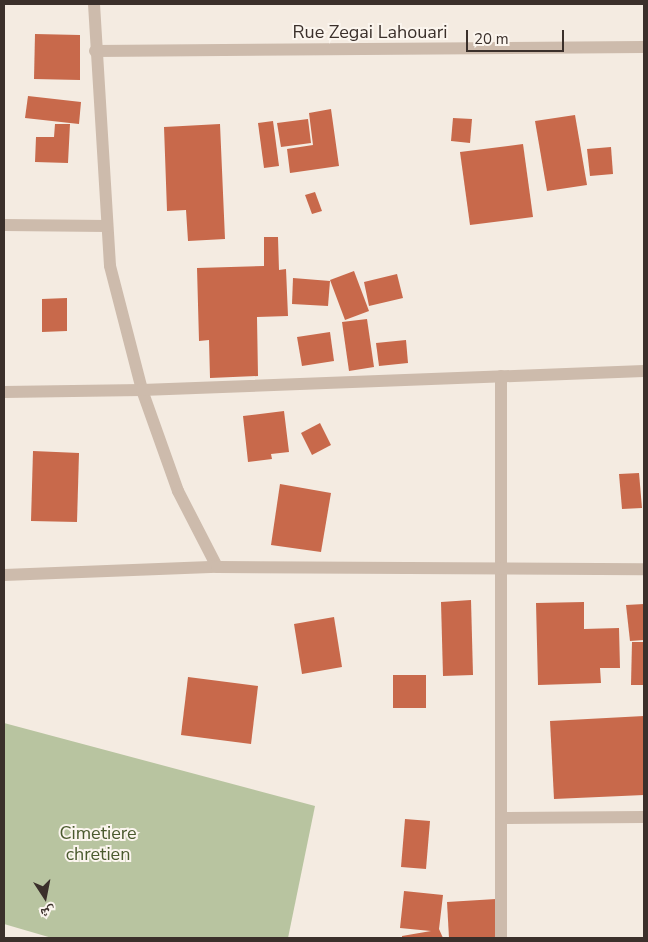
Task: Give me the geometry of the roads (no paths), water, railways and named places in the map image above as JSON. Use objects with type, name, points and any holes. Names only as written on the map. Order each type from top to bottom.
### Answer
[{"type":"street","points":[[94,4],[95,51],[110,266],[142,390],[178,491],[217,567]]},
{"type":"street","name":"Rue Zegai Lahouari","points":[[95,51],[644,47]]},
{"type":"street","points":[[4,225],[108,226]]},
{"type":"street","points":[[4,392],[142,390],[644,371]]},
{"type":"street","points":[[501,376],[499,569],[501,938]]},
{"type":"street","points":[[4,575],[217,567],[644,569]]},
{"type":"street","points":[[500,818],[644,817]]},
{"type":"park label","name":"Cimetiere chretien","points":[[98,844]]}]
